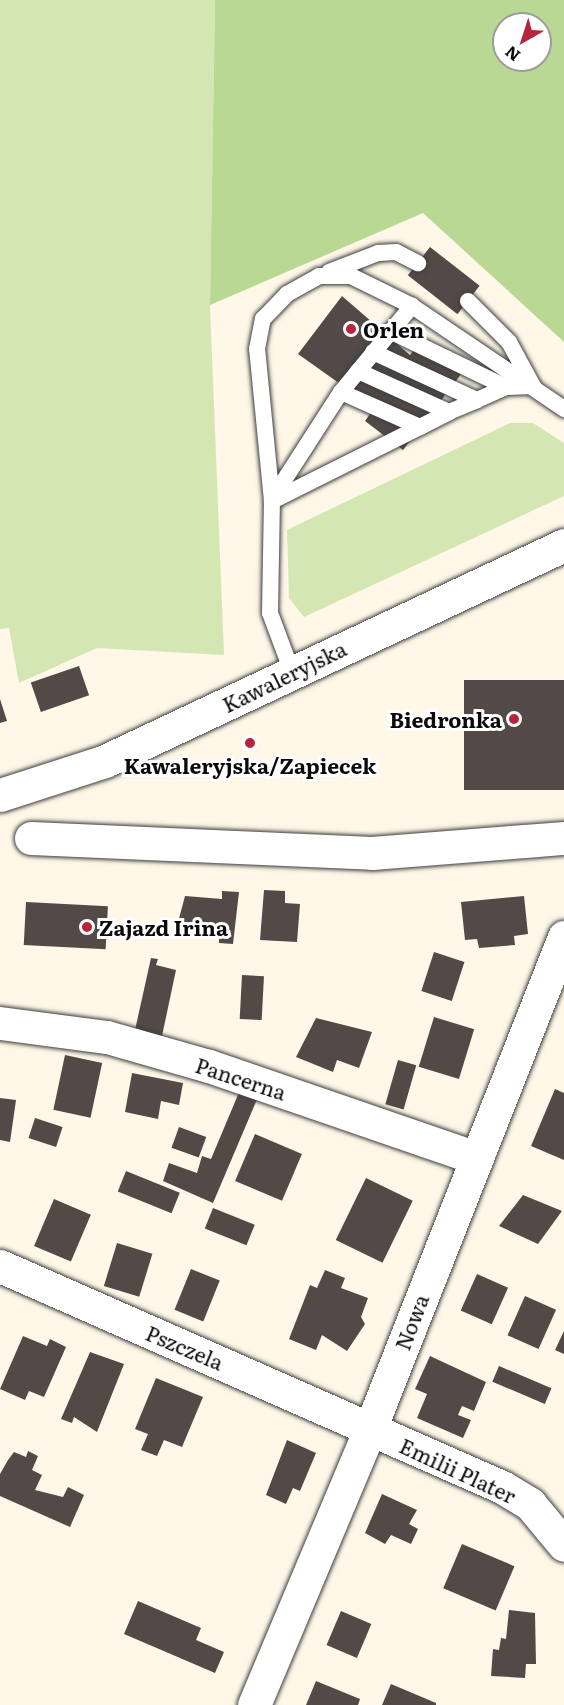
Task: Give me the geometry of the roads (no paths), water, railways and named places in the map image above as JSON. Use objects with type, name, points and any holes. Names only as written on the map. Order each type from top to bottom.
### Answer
[{"type":"street","name":"Kawaleryjska","points":[[0,795],[105,761],[564,545]]},
{"type":"street","points":[[31,838],[372,853],[564,838]]},
{"type":"street","name":"Nowa","points":[[254,1705],[370,1429],[564,937]]},
{"type":"street","name":"Pancerna","points":[[0,1023],[106,1037],[209,1066],[476,1158]]},
{"type":"street","name":"Pszczela","points":[[0,1266],[370,1429]]},
{"type":"street","name":"Emilii Plater","points":[[370,1429],[502,1487],[530,1504],[564,1545]]},
{"type":"lane","points":[[291,672],[270,613],[272,501],[257,349],[263,319],[287,294],[319,276],[378,253],[396,252],[418,263]]},
{"type":"lane","points":[[319,276],[351,276],[412,306],[564,409]]},
{"type":"lane","points":[[468,302],[509,342],[533,386]]},
{"type":"lane","points":[[272,501],[341,392],[412,306]]},
{"type":"lane","points":[[390,331],[506,387]]},
{"type":"lane","points":[[373,352],[477,400]]},
{"type":"lane","points":[[358,371],[449,412]]},
{"type":"lane","points":[[272,501],[449,412],[506,387],[533,386]]},
{"type":"lane","points":[[341,392],[420,427]]},
{"type":"place","name":"Orlen","points":[[351,329]]},
{"type":"place","name":"Biedronka","points":[[514,719]]},
{"type":"place","name":"Kawaleryjska/Zapiecek","points":[[250,743]]},
{"type":"place","name":"Zajazd Irina","points":[[87,927]]}]
